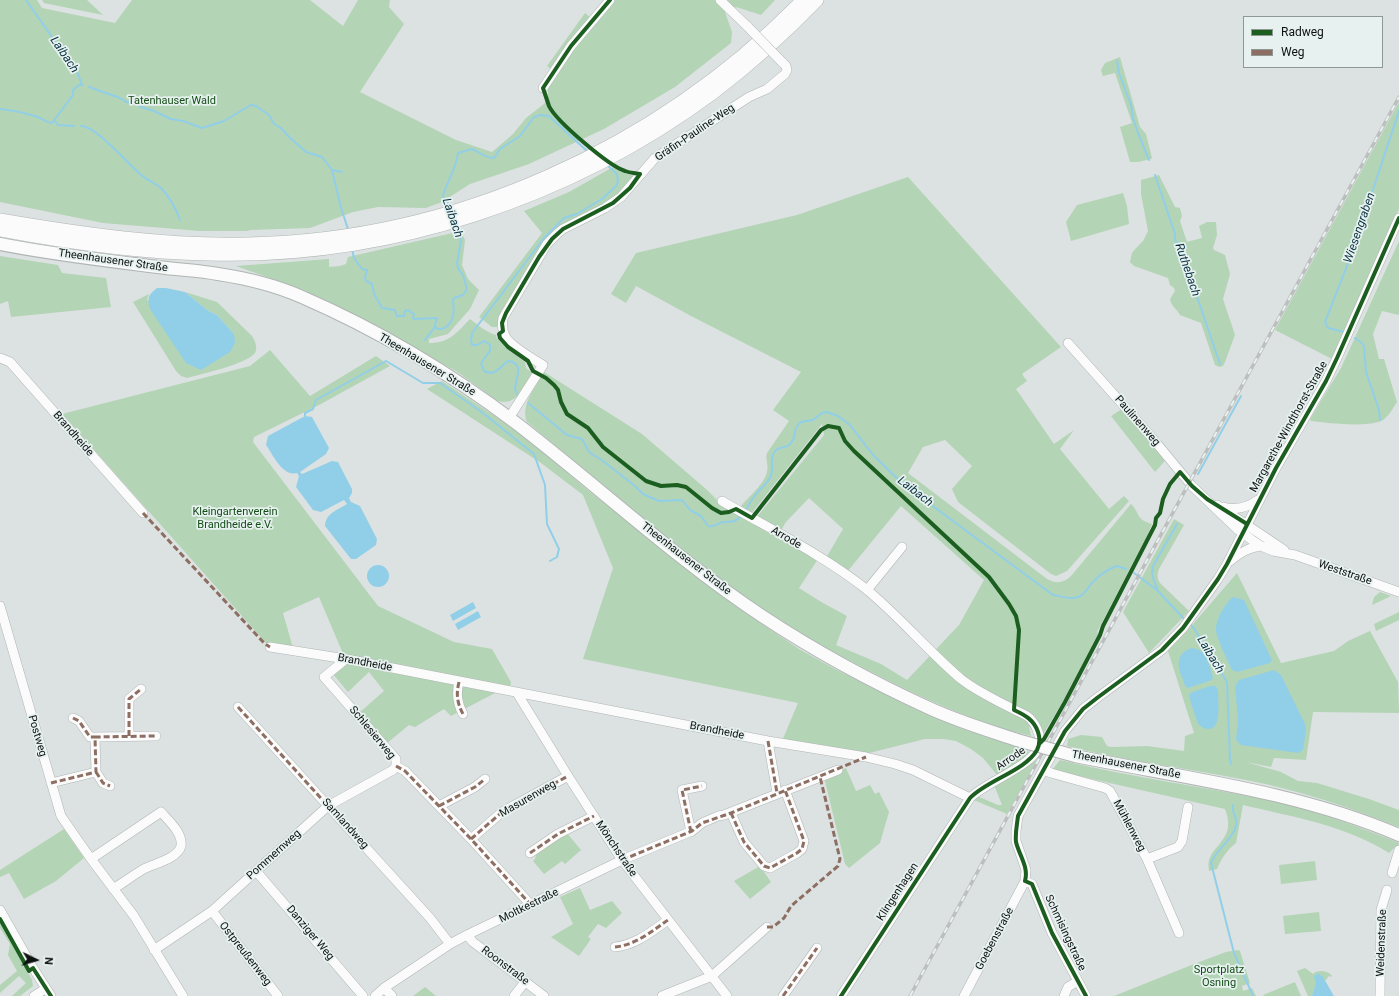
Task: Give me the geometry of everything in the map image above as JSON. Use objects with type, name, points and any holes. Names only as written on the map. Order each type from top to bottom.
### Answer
[{"type":"highway","points":[[599,158],[708,84],[746,53],[787,16],[802,0]]},
{"type":"highway","points":[[0,230],[108,247],[166,253],[210,255],[287,252],[361,238],[402,225],[442,220],[462,214],[559,172],[599,158],[664,126],[714,92],[794,24],[817,0]]},
{"type":"highway","points":[[0,220],[108,236],[165,242],[249,244],[340,241]]},
{"type":"main road","name":"Theenhausener Straße","points":[[0,244],[66,255],[219,274],[256,282],[299,296],[406,350],[463,385],[570,465],[704,574],[761,616],[836,662],[930,709],[1017,740],[1075,756],[1221,783],[1291,798],[1338,812],[1399,835]]},
{"type":"street","points":[[543,88],[571,46],[610,0]]},
{"type":"street","name":"Gräfin-Pauline-Weg","points":[[509,418],[543,365],[519,350],[506,339],[503,331],[503,318],[547,244],[563,229],[605,208],[621,197],[654,158],[748,97],[767,89],[785,74],[787,70],[786,66],[720,0]]},
{"type":"street","name":"Margarethe-Windthorst-Straße","points":[[1025,881],[1026,870],[1016,841],[1018,816],[1065,731],[1083,709],[1109,688],[1153,658],[1183,628],[1218,579],[1337,358],[1399,218]]},
{"type":"street","name":"Paulinenweg","points":[[1068,343],[1148,433],[1189,483],[1242,533]]},
{"type":"street","name":"Brandheide","points":[[0,358],[10,362],[143,513]]},
{"type":"street","name":"Paulinenweg","points":[[1207,499],[1247,524]]},
{"type":"street","name":"Paulinenweg","points":[[1220,506],[1233,509],[1251,505],[1260,499]]},
{"type":"street","name":"Arrode","points":[[722,501],[845,573],[867,590],[962,680],[1027,716],[1033,722],[1037,729],[1040,743],[1037,750],[1020,766],[985,786],[970,798]]},
{"type":"street","name":"Weststraße","points":[[1247,524],[1275,545],[1290,554]]},
{"type":"street","name":"Weststraße","points":[[1242,533],[1261,546],[1273,551],[1290,554],[1399,592]]},
{"type":"street","points":[[1227,564],[1237,555],[1250,548],[1261,546]]},
{"type":"street","points":[[867,590],[902,548]]},
{"type":"street","name":"Postweg","points":[[0,606],[61,816],[134,916],[182,996]]},
{"type":"street","name":"Brandheide","points":[[270,647],[346,659],[768,741],[866,757],[912,770],[970,798]]},
{"type":"street","name":"Schlesierweg","points":[[346,659],[324,677],[396,760],[396,766],[405,771],[439,806],[531,905]]},
{"type":"street","points":[[459,682],[456,692],[457,701],[463,714]]},
{"type":"street","points":[[129,736],[129,699],[141,689]]},
{"type":"street","name":"Mönchstraße","points":[[517,693],[622,860],[727,996]]},
{"type":"street","name":"Samlandweg","points":[[238,707],[430,918],[450,944]]},
{"type":"street","points":[[73,718],[79,721],[90,737],[156,736]]},
{"type":"street","points":[[95,737],[96,772],[103,783],[110,786]]},
{"type":"street","points":[[731,813],[744,842],[764,866],[770,868],[802,849],[804,841],[781,792],[768,741]]},
{"type":"street","name":"Pommernweg","points":[[154,950],[212,911],[328,806],[393,770],[396,766]]},
{"type":"street","name":"Moltkestraße","points":[[375,996],[384,988],[450,944],[467,935],[622,860],[691,832],[702,823],[731,813],[838,770]]},
{"type":"street","name":"Mühlenweg","points":[[1044,770],[1108,789],[1147,859],[1179,932]]},
{"type":"street","points":[[51,783],[96,772]]},
{"type":"street","name":"Masurenweg","points":[[471,839],[502,812],[568,776]]},
{"type":"street","points":[[439,806],[475,787],[485,779]]},
{"type":"street","points":[[691,832],[682,790],[702,786]]},
{"type":"street","name":"Klingenhagen","points":[[841,996],[970,798]]},
{"type":"street","name":"Mühlenweg","points":[[1147,859],[1178,847],[1182,842],[1188,807]]},
{"type":"street","points":[[91,859],[161,812],[179,835],[181,846],[178,852],[143,870],[113,889]]},
{"type":"street","points":[[530,853],[558,834],[594,816]]},
{"type":"street","points":[[1392,873],[1399,850]]},
{"type":"street","name":"Danziger Weg","points":[[256,870],[363,996]]},
{"type":"street","name":"Schmisingstraße","points":[[1025,881],[1032,884],[1052,933],[1086,996]]},
{"type":"street","name":"Goebenstraße","points":[[964,996],[1025,881]]},
{"type":"street","name":"Weidenstraße","points":[[1380,996],[1381,910],[1387,890]]},
{"type":"street","points":[[0,910],[48,992],[34,996]]},
{"type":"street","name":"Ostpreußenweg","points":[[212,911],[278,996]]},
{"type":"street","points":[[615,947],[625,946],[645,936],[668,920]]},
{"type":"street","points":[[662,996],[712,976],[767,927]]},
{"type":"street","name":"Roonstraße","points":[[467,935],[473,942],[544,996]]},
{"type":"street","points":[[783,996],[817,948]]},
{"type":"street","points":[[1064,996],[1068,988],[1078,981]]},
{"type":"street","points":[[514,996],[525,982]]},
{"type":"street","points":[[384,988],[392,996]]},
{"type":"green space","name":"Tatenhauser Wald","points":[[0,0],[37,0],[42,8],[115,23],[132,0],[310,0],[343,26],[358,0],[390,0],[389,7],[404,24],[360,92],[456,140],[492,152],[513,134],[526,118],[544,104],[548,97],[548,85],[555,72],[547,66],[585,13],[590,17],[605,0],[775,0],[761,15],[736,7],[725,12],[732,32],[731,43],[675,87],[604,129],[529,164],[470,184],[442,202],[426,208],[378,207],[353,212],[310,228],[248,231],[200,231],[103,223],[0,202]]},
{"type":"green space","points":[[42,0],[87,0],[103,15],[44,3]]},
{"type":"green space","points":[[1120,57],[1140,127],[1146,134],[1151,159],[1130,162],[1120,127],[1132,123],[1115,73],[1103,76],[1101,70],[1105,63]]},
{"type":"green space","points":[[1399,102],[1399,209],[1334,360],[1275,330]]},
{"type":"green space","points":[[613,167],[634,176],[612,201],[589,211],[536,254],[502,310],[497,327],[492,327],[479,317],[542,233],[524,211],[569,192]]},
{"type":"green space","points":[[1159,175],[1175,207],[1180,208],[1182,216],[1180,221],[1187,242],[1202,238],[1199,226],[1207,222],[1216,222],[1217,235],[1213,248],[1214,250],[1225,255],[1230,274],[1223,299],[1235,335],[1223,366],[1219,367],[1215,365],[1201,323],[1180,315],[1172,304],[1170,299],[1175,291],[1170,285],[1168,278],[1134,266],[1130,262],[1132,253],[1143,241],[1148,231],[1141,194],[1141,180]]},
{"type":"green space","points":[[908,177],[1061,347],[1022,374],[1027,381],[1016,389],[1054,444],[1074,430],[1060,449],[1109,509],[1124,496],[1129,501],[1067,571],[1056,576],[1051,574],[958,502],[952,489],[972,466],[945,440],[923,447],[908,473],[1047,579],[1054,582],[1063,581],[1071,576],[1131,504],[1143,520],[1152,524],[1097,632],[1098,634],[1063,701],[1044,733],[1036,723],[1029,727],[1031,736],[972,718],[879,676],[794,630],[746,598],[690,556],[527,422],[525,415],[527,402],[544,372],[642,434],[706,489],[722,505],[818,559],[799,588],[847,616],[836,645],[881,664],[907,680],[959,625],[984,580],[901,506],[847,572],[826,558],[843,529],[809,498],[786,522],[780,532],[756,518],[824,435],[822,424],[751,514],[740,507],[760,486],[766,476],[767,453],[789,421],[773,410],[801,372],[636,286],[626,303],[611,294],[636,253],[797,215]]},
{"type":"green space","points":[[1123,193],[1127,206],[1129,224],[1071,241],[1066,222],[1077,205]]},
{"type":"green space","points":[[461,231],[465,240],[462,265],[468,279],[479,290],[470,309],[448,334],[429,339],[429,343],[436,343],[448,339],[470,319],[485,330],[496,335],[496,337],[507,349],[525,362],[526,368],[531,372],[531,375],[519,395],[510,401],[498,401],[456,371],[306,291],[236,266],[329,259],[329,267],[340,266],[346,264],[348,257]]},
{"type":"green space","points":[[1399,241],[1399,315],[1382,311],[1373,334],[1379,359],[1384,359],[1397,402],[1391,412],[1383,420],[1369,424],[1311,421],[1310,419],[1341,368]]},
{"type":"green space","points":[[0,256],[58,265],[62,273],[106,278],[111,307],[11,317],[8,301],[0,304]]},
{"type":"green space","points":[[185,292],[217,302],[252,336],[256,346],[255,353],[234,365],[187,378],[181,376],[176,371],[133,302],[149,294],[147,300],[234,334],[217,315],[207,310]]},
{"type":"green space","name":"Kleingartenverein Brandheide e.V.","points":[[270,350],[310,396],[376,356],[390,366],[319,405],[254,437],[253,442],[378,606],[454,642],[492,649],[511,682],[510,689],[344,656],[319,597],[283,613],[293,648],[266,643],[62,414],[250,366]]},
{"type":"green space","points":[[442,381],[523,435],[590,492],[700,579],[750,616],[799,649],[835,669],[914,708],[961,728],[1013,745],[1029,752],[1022,760],[997,775],[983,758],[971,749],[956,741],[925,739],[865,754],[782,741],[798,703],[583,659],[613,568],[583,495],[541,463],[427,389]]},
{"type":"green space","points":[[1122,409],[1165,458],[1164,462],[1155,472],[1111,416]]},
{"type":"green space","points":[[1174,519],[1184,525],[1159,569],[1158,578],[1160,583],[1189,611],[1149,653],[1123,612]]},
{"type":"green space","points":[[1237,573],[1281,663],[1334,651],[1348,641],[1370,631],[1398,682],[1399,713],[1313,712],[1306,760],[1274,758],[1271,767],[1246,762],[1281,772],[1298,781],[1317,783],[1399,810],[1399,827],[1342,806],[1265,784],[1111,756],[1067,746],[1068,739],[1081,735],[1102,737],[1107,746],[1111,747],[1147,746],[1184,751],[1185,736],[1194,733],[1168,651]]},
{"type":"green space","points":[[1380,592],[1391,596],[1372,605],[1374,597]]},
{"type":"green space","points":[[1399,612],[1399,620],[1376,631],[1374,624]]},
{"type":"green space","points":[[348,662],[497,692],[451,716],[444,709],[415,727],[409,725],[386,744],[359,713],[384,691],[369,672],[348,692],[333,674]]},
{"type":"green space","points":[[1040,754],[1007,814],[974,800],[977,796],[998,805],[1002,805],[994,785]]},
{"type":"green space","points":[[1060,760],[1115,772],[1281,803],[1311,811],[1384,837],[1399,843],[1399,848],[1395,847],[1389,853],[1355,835],[1337,829],[1300,818],[1243,805],[1236,843],[1225,855],[1217,869],[1209,871],[1209,859],[1223,839],[1228,828],[1225,809],[1052,770]]},
{"type":"green space","points":[[846,768],[856,791],[870,785],[875,794],[879,792],[889,812],[880,843],[849,868],[845,864],[825,781],[827,776]]},
{"type":"green space","points":[[64,829],[84,858],[56,881],[24,899],[9,873],[0,877],[0,870]]},
{"type":"green space","points":[[567,833],[581,850],[565,864],[562,861],[544,874],[533,861],[537,851]]},
{"type":"green space","points":[[1315,861],[1317,880],[1281,884],[1279,865]]},
{"type":"green space","points":[[760,866],[771,882],[750,899],[734,881]]},
{"type":"green space","points":[[580,888],[590,910],[612,901],[622,913],[606,928],[598,924],[588,937],[591,939],[579,956],[551,937],[573,924],[560,897]]},
{"type":"green space","points":[[1319,912],[1321,931],[1285,934],[1283,916]]},
{"type":"green space","points":[[0,922],[32,980],[33,986],[20,996],[12,996],[26,983],[19,976],[0,993],[0,985],[17,971],[8,955],[10,944],[0,928]]},
{"type":"green space","name":"Sportplatz Osning","points":[[1240,951],[1250,983],[1242,986],[1243,991],[1252,988],[1256,996],[1114,996],[1226,952]]},
{"type":"green space","points":[[1305,968],[1313,974],[1315,972],[1323,971],[1332,976],[1329,976],[1325,981],[1318,973],[1312,996],[1308,996],[1297,971]]},
{"type":"green space","points":[[1295,982],[1301,996],[1263,995]]},
{"type":"green space","points":[[425,987],[436,996],[413,996]]},
{"type":"water","points":[[157,288],[166,288],[185,292],[207,310],[217,315],[234,334],[235,343],[230,352],[201,370],[186,363],[150,309],[149,297]]},
{"type":"water","points":[[305,416],[312,417],[329,448],[326,454],[300,472],[302,474],[332,461],[338,462],[352,489],[352,493],[349,498],[351,502],[360,506],[377,539],[376,545],[356,559],[351,559],[325,526],[327,518],[330,515],[347,504],[344,500],[321,512],[313,510],[296,487],[299,476],[297,473],[287,472],[283,469],[266,445],[268,436]]},
{"type":"water","points":[[378,565],[386,568],[389,576],[386,584],[378,587],[370,584],[367,576],[370,568]]},
{"type":"water","points":[[1233,597],[1244,600],[1272,660],[1270,663],[1237,672],[1232,670],[1220,644],[1216,627],[1221,612]]},
{"type":"water","points":[[473,602],[476,608],[453,621],[450,615]]},
{"type":"water","points":[[478,611],[481,617],[458,630],[455,624]]},
{"type":"water","points":[[1192,648],[1201,651],[1207,658],[1213,677],[1212,680],[1188,688],[1185,685],[1180,673],[1179,660],[1183,653]]},
{"type":"water","points":[[1274,670],[1281,675],[1305,724],[1306,730],[1303,750],[1298,753],[1241,745],[1236,740],[1238,720],[1235,686],[1239,680]]},
{"type":"water","points":[[1210,686],[1216,686],[1218,690],[1218,719],[1213,728],[1206,729],[1198,724],[1189,697],[1190,693]]},
{"type":"water","points":[[1318,973],[1323,977],[1334,996],[1312,996],[1316,983],[1314,977]]},
{"type":"waterway","name":"Laibach","points":[[0,109],[28,114],[52,123],[73,95],[73,90],[79,85],[82,85],[78,74],[26,0]]},
{"type":"waterway","name":"Ruthebach","points":[[1117,61],[1119,73],[1131,105],[1133,118],[1149,160]]},
{"type":"waterway","name":"Laibach","points":[[89,87],[120,98],[126,102],[135,103],[141,107],[171,119],[183,121],[202,128],[224,121],[251,105],[256,106],[269,115],[274,124],[281,128],[306,152],[322,157],[332,170],[341,208],[348,229]]},
{"type":"waterway","name":"Wiesengraben","points":[[1344,332],[1328,328],[1325,322],[1352,253],[1399,111]]},
{"type":"waterway","name":"Laibach","points":[[450,207],[443,196],[456,164],[458,153],[472,149],[485,156],[494,158],[500,149],[520,136],[534,117],[540,115],[549,116],[587,151]]},
{"type":"waterway","points":[[55,121],[58,125],[74,126]]},
{"type":"waterway","points":[[81,126],[87,127],[103,138],[142,176],[161,188],[172,203],[180,220]]},
{"type":"waterway","name":"Laibach","points":[[517,394],[515,389],[518,372],[517,365],[508,361],[495,372],[492,373],[484,371],[481,363],[490,351],[490,345],[484,341],[477,345],[472,345],[472,333],[544,238],[564,218],[577,214],[602,199],[616,186],[618,182],[617,174],[607,165]]},
{"type":"waterway","points":[[332,170],[342,172]]},
{"type":"waterway","name":"Ruthebach","points":[[1155,175],[1175,234],[1175,239],[1194,288],[1220,364]]},
{"type":"waterway","name":"Laibach","points":[[352,249],[354,258],[362,269],[367,270],[365,278],[366,281],[372,284],[374,294],[382,308],[395,310],[397,316],[404,316],[405,311],[408,310],[414,314],[414,319],[437,318],[435,327],[437,329],[443,329],[453,318],[454,298],[463,295],[467,289],[463,275],[457,264],[461,240],[455,225]]},
{"type":"waterway","points":[[425,340],[435,327]]},
{"type":"waterway","name":"Wiesengraben","points":[[1355,338],[1362,343],[1364,347],[1366,372],[1379,410],[1380,420]]},
{"type":"waterway","points":[[305,416],[305,413],[313,409],[316,400],[386,361],[423,383],[440,383],[483,413],[534,454],[545,485],[547,524],[559,549],[557,557],[550,561]]},
{"type":"waterway","name":"Ruthebach","points":[[1198,474],[1241,396]]},
{"type":"waterway","name":"Laibach","points":[[528,403],[567,435],[582,439],[589,452],[603,461],[643,494],[659,501],[683,501],[690,510],[701,516],[708,526],[733,521],[741,516]]},
{"type":"waterway","name":"Laibach","points":[[746,510],[770,478],[772,472],[773,453],[777,449],[791,443],[795,430],[801,422],[813,420],[822,413],[827,412],[838,416],[850,425],[873,455],[903,484],[1053,595],[1069,598],[1078,597],[1084,593],[1094,581],[1107,571],[1117,566],[1126,569]]},
{"type":"waterway","name":"Ruthebach","points":[[1157,589],[1152,574],[1153,566],[1177,524]]},
{"type":"waterway","name":"Laibach","points":[[1134,573],[1157,590],[1185,620]]},
{"type":"waterway","name":"Laibach","points":[[1190,624],[1227,682],[1231,764]]},
{"type":"waterway","name":"Laibach","points":[[1233,805],[1233,811],[1237,823],[1234,831],[1228,841],[1216,853],[1211,863],[1234,953],[1253,996]]},
{"type":"railway","points":[[910,996],[1399,97]]},
{"type":"marked path","points":[[143,513],[265,644],[270,647]]},
{"type":"marked path","points":[[459,682],[458,698],[459,706],[463,714]]},
{"type":"marked path","points":[[129,736],[129,699],[141,689]]},
{"type":"marked path","points":[[238,707],[328,806]]},
{"type":"marked path","points":[[73,718],[79,721],[90,737],[95,737]]},
{"type":"marked path","points":[[51,783],[96,772],[95,737],[156,736]]},
{"type":"marked path","points":[[768,741],[777,793]]},
{"type":"marked path","points":[[622,860],[692,831],[702,823],[731,813],[866,757]]},
{"type":"marked path","points":[[396,766],[405,771],[471,839],[531,905]]},
{"type":"marked path","points":[[96,772],[103,783],[110,786]]},
{"type":"marked path","points":[[471,839],[502,812],[568,776]]},
{"type":"marked path","points":[[767,927],[773,927],[784,918],[791,906],[838,866],[840,859],[820,777]]},
{"type":"marked path","points":[[439,806],[475,787],[485,779]]},
{"type":"marked path","points":[[691,832],[682,790],[702,786]]},
{"type":"marked path","points":[[731,813],[744,842],[764,866],[770,868],[797,853],[802,849],[804,841],[785,790]]},
{"type":"marked path","points":[[530,853],[558,834],[594,816]]},
{"type":"marked path","points":[[615,947],[623,946],[637,940],[668,920]]},
{"type":"marked path","points":[[783,996],[817,948]]},
{"type":"cycle path","points":[[610,0],[571,46],[543,88],[549,106],[572,132],[607,161],[627,172],[640,174],[630,188],[613,203],[563,229],[552,239],[539,257],[506,313],[502,323],[503,331],[499,334],[500,338],[508,347],[528,361],[533,371],[546,378],[554,385],[558,390],[561,402],[567,414],[588,428],[603,447],[646,481],[661,486],[677,485],[686,487],[712,508],[721,513],[736,509],[752,518],[821,430],[828,426],[839,428],[845,441],[854,451],[989,577],[1016,616],[1019,630],[1014,710],[1029,718],[1034,724],[1039,734],[1039,746],[1024,764],[986,786],[970,798],[841,996]]},
{"type":"cycle path","points":[[1086,996],[1052,933],[1032,884],[1025,881],[1025,866],[1016,842],[1018,816],[1065,731],[1083,709],[1162,650],[1183,628],[1218,579],[1276,468],[1326,381],[1399,218]]},
{"type":"cycle path","points":[[1040,743],[1044,739],[1065,702],[1100,635],[1103,626],[1155,525],[1156,518],[1160,513],[1163,499],[1170,484],[1180,472],[1192,486],[1207,499],[1247,524]]},
{"type":"cycle path","points":[[0,919],[29,971],[33,968],[51,996]]}]
